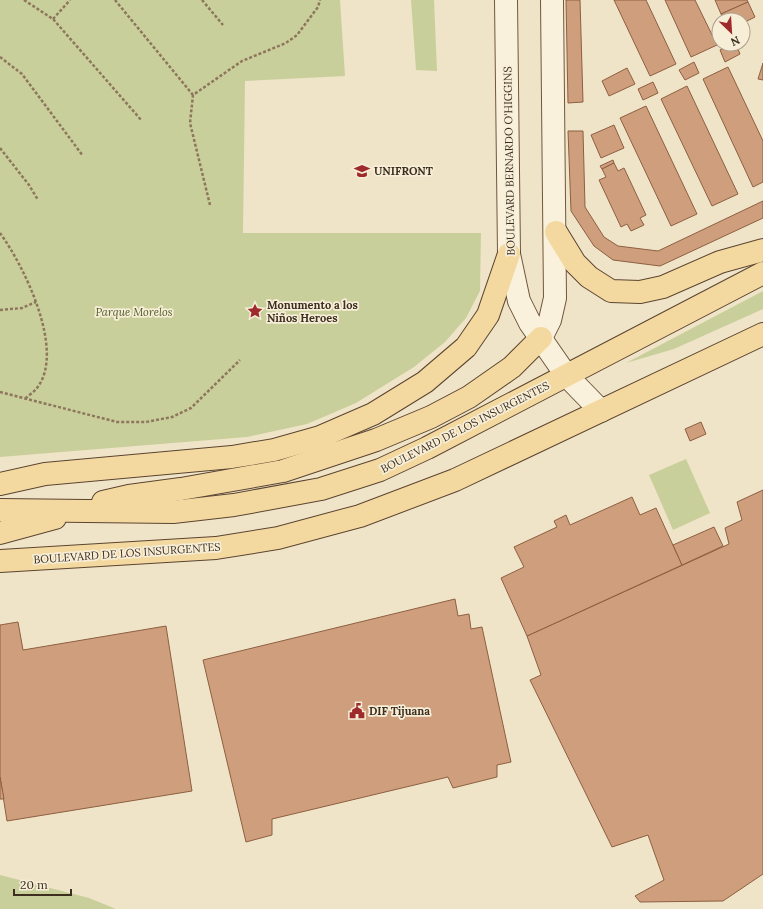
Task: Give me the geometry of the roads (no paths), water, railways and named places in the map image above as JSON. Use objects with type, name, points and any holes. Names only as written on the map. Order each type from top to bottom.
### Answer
[{"type":"main road","name":"BOULEVARD BERNARDO O'HIGGINS","points":[[506,0],[509,254],[519,301],[530,323],[566,375],[601,411]]},
{"type":"main road","points":[[0,533],[129,496],[182,489],[283,471],[376,440],[431,417],[469,397],[512,367],[541,338],[550,320],[555,298],[556,232],[552,0]]},
{"type":"main road","points":[[556,232],[575,263],[589,277],[611,291],[640,292],[663,287],[720,262],[763,250]]},
{"type":"main road","points":[[0,484],[45,474],[232,457],[274,450],[320,437],[373,414],[425,382],[466,347],[488,315],[509,254]]},
{"type":"main road","name":"BOULEVARD DE LOS INSURGENTES","points":[[0,510],[173,512],[234,505],[321,488],[380,470],[434,445],[763,273]]},
{"type":"main road","name":"BOULEVARD DE LOS INSURGENTES","points":[[0,560],[190,551],[278,538],[360,516],[455,480],[763,334]]},
{"type":"place","name":"UNIFRONT","points":[[362,171]]},
{"type":"place","name":"Monumento a los Niños Heroes","points":[[255,311]]},
{"type":"place","name":"DIF Tijuana","points":[[357,711]]},
{"type":"park label","name":"Parque Morelos","points":[[134,312]]}]
